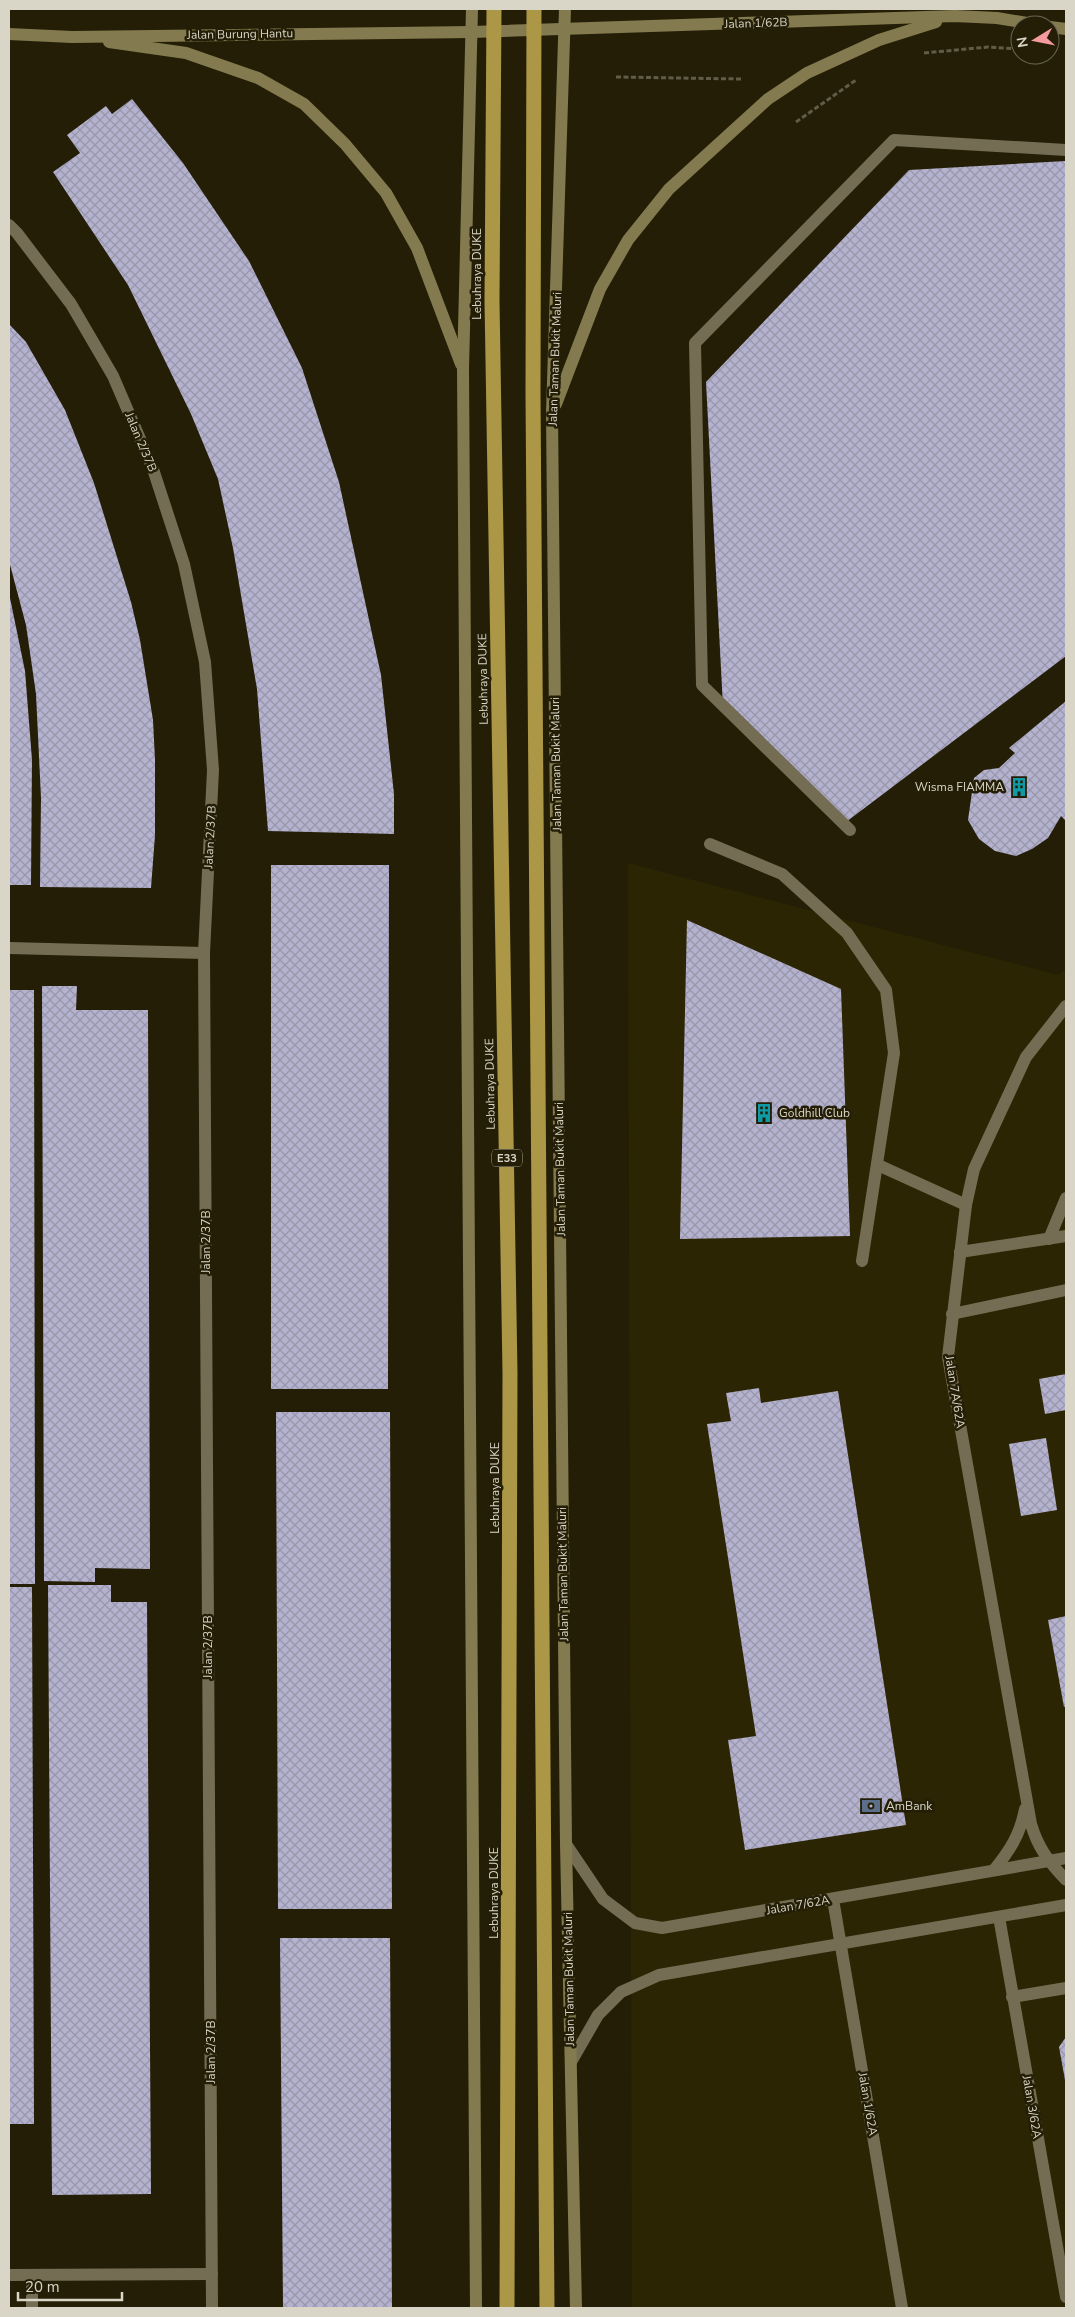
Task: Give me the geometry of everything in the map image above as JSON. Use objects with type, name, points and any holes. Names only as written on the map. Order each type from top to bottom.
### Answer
[{"type":"highway","name":"Lebuhraya DUKE","points":[[494,9],[492,301],[510,1373],[507,2308]]},
{"type":"highway","name":"E33","points":[[534,9],[533,404],[547,2308]]},
{"type":"main road","points":[[472,9],[463,369],[476,2308]]},
{"type":"main road","name":"Jalan Taman Bukit Maluri","points":[[565,9],[552,413],[566,1844],[576,2308]]},
{"type":"main road","points":[[552,413],[600,289],[628,240],[668,189],[768,99],[807,73],[879,40],[955,16]]},
{"type":"main road","name":"Jalan 1/62B","points":[[472,32],[955,16],[1010,20]]},
{"type":"main road","name":"Jalan Burung Hantu","points":[[9,34],[72,37],[472,32]]},
{"type":"main road","points":[[72,37],[186,53],[258,78],[304,104],[345,144],[386,193],[417,248],[463,369]]},
{"type":"street","points":[[850,830],[702,685],[695,344],[894,140],[1066,150]]},
{"type":"street","name":"Jalan 2/37B","points":[[9,225],[71,304],[113,376],[153,469],[184,564],[205,662],[213,770],[204,953],[212,2308]]},
{"type":"street","points":[[710,844],[782,874],[846,933],[886,990],[894,1053],[862,1261]]},
{"type":"street","points":[[9,948],[204,953]]},
{"type":"street","name":"Jalan 7A/62A","points":[[1066,1006],[1026,1057],[974,1169],[966,1205],[948,1357],[1036,1843],[1048,1861],[1066,1880]]},
{"type":"street","points":[[878,1165],[966,1205]]},
{"type":"street","points":[[1049,1239],[1066,1198]]},
{"type":"street","points":[[960,1252],[1066,1236]]},
{"type":"street","points":[[952,1314],[1066,1290]]},
{"type":"street","name":"Jalan 7A/62A","points":[[994,1870],[1010,1851],[1022,1828],[1027,1799]]},
{"type":"street","name":"Jalan 7/62A","points":[[566,1844],[603,1899],[635,1923],[662,1928],[1066,1858]]},
{"type":"street","name":"Jalan 1/62A","points":[[833,1899],[902,2308]]},
{"type":"street","points":[[571,2062],[598,2015],[621,1992],[659,1975],[1066,1905]]},
{"type":"street","name":"Jalan 3/62A","points":[[999,1917],[1066,2297]]},
{"type":"street","points":[[1012,1997],[1066,1988]]},
{"type":"street","points":[[9,2275],[212,2274]]},
{"type":"street","points":[[32,2275],[32,2308]]},
{"type":"path","points":[[915,54],[988,47],[1010,48]]},
{"type":"path","points":[[616,78],[742,79]]},
{"type":"path","points":[[796,122],[858,79]]},
{"type":"shaded area","points":[[628,863],[1058,975],[1066,969],[1066,2308],[632,2308]]},
{"type":"building","points":[[132,99],[183,163],[249,261],[302,368],[339,482],[381,675],[394,794],[394,834],[268,831],[257,689],[233,548],[218,479],[191,414],[128,285],[53,172],[80,153],[67,135],[106,106],[112,114]]},
{"type":"building","points":[[1066,161],[1066,656],[846,822],[723,707],[706,382],[909,170]]},
{"type":"building","points":[[9,324],[26,342],[65,410],[94,483],[131,602],[140,640],[153,720],[155,835],[151,888],[40,887],[41,798],[36,694],[26,625],[9,561]]},
{"type":"building","points":[[10,598],[25,671],[32,760],[31,885],[9,885]]},
{"type":"building","name":"Wisma FIAMMA","points":[[1066,701],[1066,821],[1061,816],[1048,838],[1032,849],[1016,856],[995,851],[979,839],[968,820],[974,778],[984,770],[999,768],[1015,753],[1009,748]]},
{"type":"building","points":[[271,865],[389,865],[388,1389],[271,1389]]},
{"type":"building","name":"Goldhill Club","points":[[687,920],[841,989],[850,1236],[680,1239]]},
{"type":"building","points":[[42,986],[77,986],[76,1010],[148,1010],[150,1569],[95,1568],[95,1582],[44,1581]]},
{"type":"building","points":[[9,990],[34,990],[35,1584],[9,1584]]},
{"type":"building","points":[[1066,1374],[1066,1410],[1045,1414],[1039,1379]]},
{"type":"building","points":[[759,1388],[761,1403],[838,1391],[906,1825],[745,1850],[728,1740],[756,1736],[707,1424],[731,1421],[726,1393]]},
{"type":"building","points":[[276,1412],[390,1412],[392,1909],[278,1909]]},
{"type":"building","points":[[1046,1438],[1057,1510],[1021,1516],[1009,1444]]},
{"type":"building","points":[[48,1585],[111,1585],[111,1602],[147,1602],[151,2194],[52,2195]]},
{"type":"building","points":[[9,1587],[32,1587],[34,2124],[9,2124]]},
{"type":"building","points":[[1066,1616],[1066,1706],[1064,1707],[1048,1620]]},
{"type":"building","points":[[280,1938],[390,1938],[392,2308],[283,2308]]},
{"type":"building","points":[[1066,2037],[1066,2079],[1065,2080],[1059,2047]]},
{"type":"place","name":"Wisma FIAMMA","points":[[1019,787]]},
{"type":"place","name":"Goldhill Club","points":[[764,1113]]},
{"type":"place","name":"AmBank","points":[[871,1806]]}]
